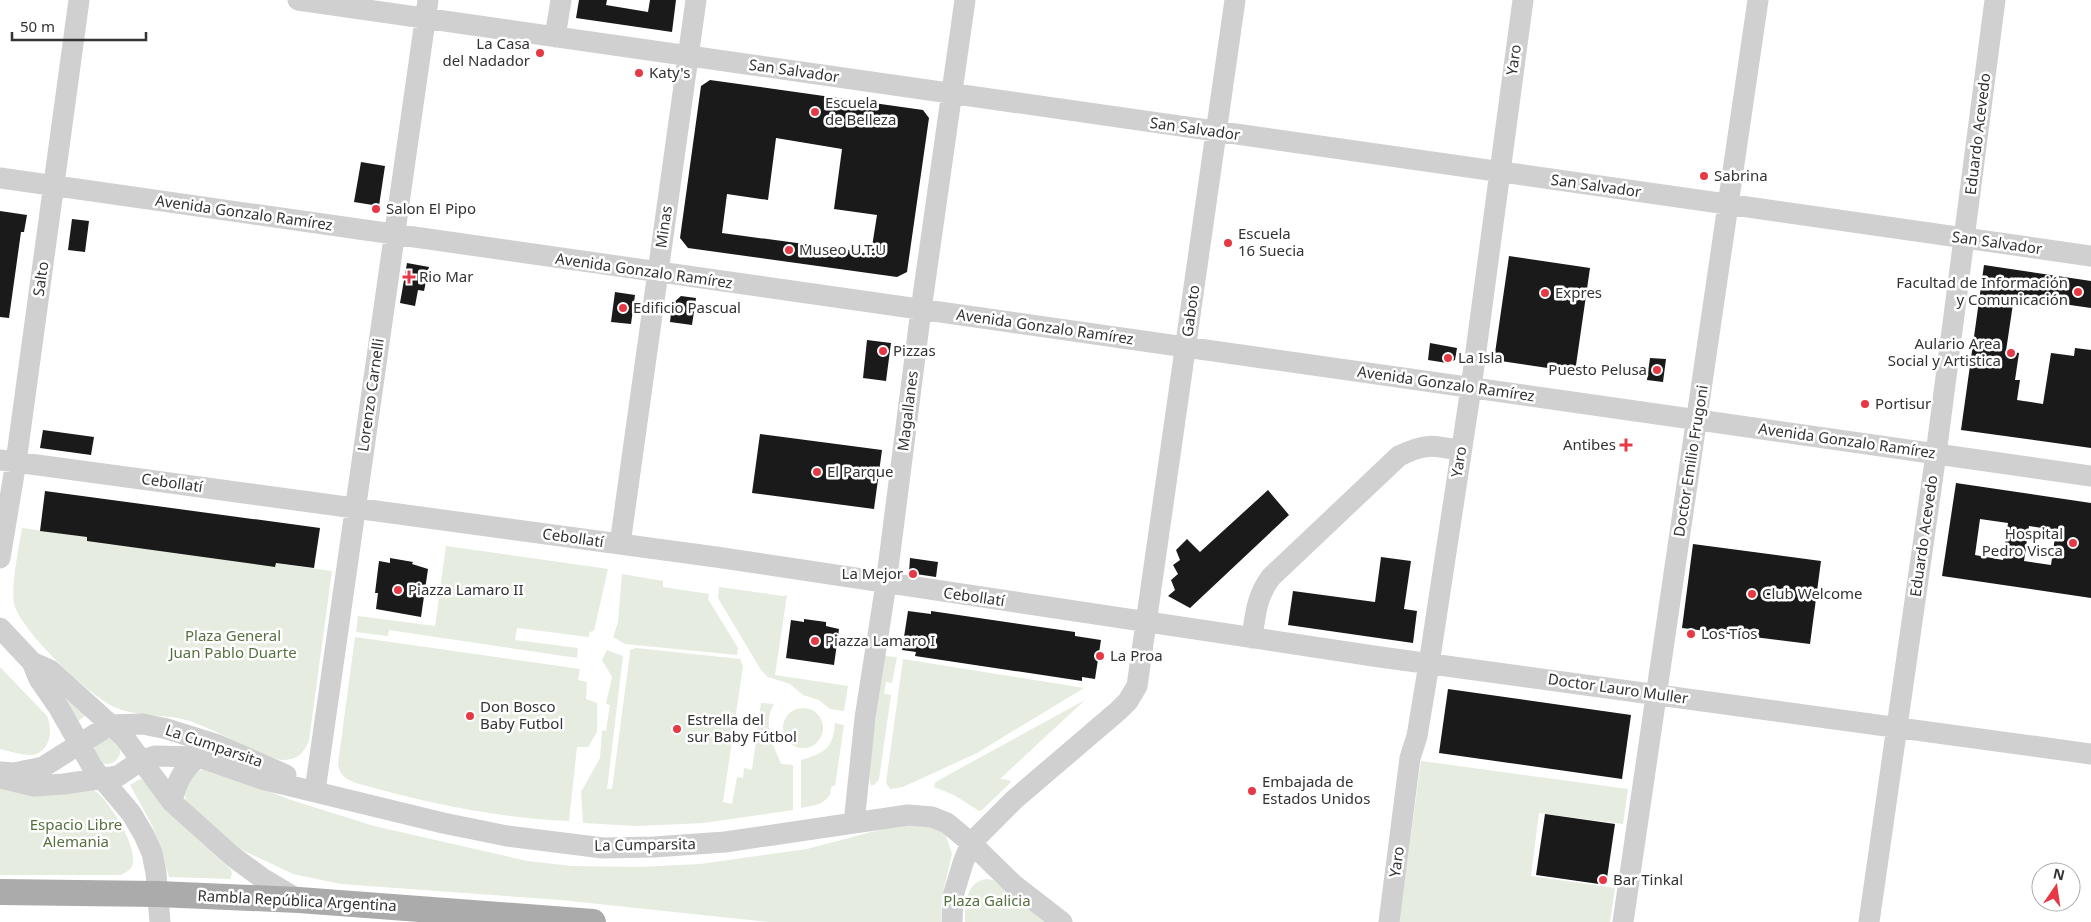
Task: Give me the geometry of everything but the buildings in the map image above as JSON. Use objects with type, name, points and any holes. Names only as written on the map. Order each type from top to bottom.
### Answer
[{"type":"main road","name":"Rambla República Argentina","points":[[0,892],[158,894],[299,900],[594,922]]},
{"type":"street","name":"Salto","points":[[0,558],[8,461],[54,186],[79,0]]},
{"type":"street","name":"San Salvador","points":[[298,0],[426,9],[555,37],[2091,256]]},
{"type":"street","points":[[555,37],[561,0]]},
{"type":"street","name":"Minas","points":[[620,544],[696,0]]},
{"type":"street","name":"Magallanes","points":[[854,823],[865,718],[886,584],[921,310],[965,0]]},
{"type":"street","name":"Gaboto","points":[[972,843],[1015,799],[1118,711],[1137,686],[1236,0]]},
{"type":"street","name":"Yaro","points":[[1389,922],[1410,758],[1417,736],[1429,664],[1471,388],[1523,0]]},
{"type":"street","name":"Doctor Emilio Frugoni","points":[[1623,922],[1655,693],[1698,419],[1758,0]]},
{"type":"street","name":"Eduardo Acevedo","points":[[1869,922],[1936,454],[1995,0]]},
{"type":"street","name":"Lorenzo Carnelli","points":[[314,790],[426,9]]},
{"type":"street","name":"Avenida Gonzalo Ramírez","points":[[0,178],[2091,476]]},
{"type":"street","points":[[1252,638],[1258,599],[1271,577],[1399,456],[1419,446],[1439,446],[1461,451]]},
{"type":"street","name":"Cebollatí","points":[[8,461],[620,544],[1146,622]]},
{"type":"street","name":"Doctor Lauro Muller","points":[[1146,622],[1429,664],[1655,693],[2091,754]]},
{"type":"street","points":[[0,628],[32,662],[39,679],[80,742],[93,768],[131,813],[144,835],[152,853],[160,922]]},
{"type":"street","points":[[32,662],[50,670],[124,736],[172,802],[232,856],[262,878],[299,900]]},
{"type":"street","name":"La Cumparsita","points":[[0,772],[14,773],[43,767],[80,742],[110,725],[143,724],[191,735],[272,767],[314,790]]},
{"type":"street","name":"La Cumparsita","points":[[0,778],[34,786],[104,779],[118,776],[140,760],[155,756],[199,757],[262,779],[314,790],[443,823],[507,836],[604,848],[725,842],[908,815],[932,817],[947,823],[972,843],[1013,884],[1062,922]]},
{"type":"street","points":[[172,802],[174,791],[184,770],[199,757]]},
{"type":"street","points":[[952,922],[953,896],[963,863],[972,843]]},
{"type":"green space","name":"Plaza General Juan Pablo Duarte","points":[[22,528],[332,571],[309,740],[305,749],[296,757],[281,760],[258,752],[190,721],[119,709],[93,693],[59,663],[29,630],[19,615],[13,596]]},
{"type":"green space","points":[[446,546],[608,569],[594,631],[589,632],[589,637],[517,628],[515,640],[578,648],[577,658],[389,630],[388,636],[356,632],[358,616],[435,626]]},
{"type":"green space","points":[[622,574],[663,581],[663,587],[709,594],[708,599],[738,648],[737,655],[625,644],[613,637],[618,623]]},
{"type":"green space","points":[[719,587],[787,595],[775,675],[848,686],[844,711],[830,709],[819,700],[803,695],[790,684],[768,677],[761,670],[718,598]]},
{"type":"green space","points":[[355,637],[580,669],[578,680],[587,682],[586,699],[597,703],[597,732],[588,747],[577,747],[569,821],[515,817],[435,803],[356,783],[344,776],[338,764]]},
{"type":"green space","points":[[636,648],[740,659],[743,666],[723,802],[732,804],[737,777],[743,778],[744,768],[752,770],[761,703],[774,704],[769,719],[770,734],[781,764],[793,765],[793,810],[703,823],[637,826],[583,823],[581,792],[600,758],[602,730],[606,731],[610,705],[606,704],[612,677],[602,660],[607,650],[623,656],[607,789],[612,789],[630,650]]},
{"type":"green space","points":[[885,656],[897,657],[892,683],[886,682],[884,694],[891,695],[879,779],[871,786],[868,771]]},
{"type":"green space","points":[[903,659],[1084,688],[977,753],[903,787],[890,789],[886,783]]},
{"type":"green space","points":[[0,667],[47,716],[50,736],[41,752],[25,755],[0,749]]},
{"type":"green space","points":[[58,691],[86,715],[77,722]]},
{"type":"green space","points":[[1085,700],[1000,779],[1011,782],[982,810],[979,811],[954,795],[934,787],[935,783],[939,780]]},
{"type":"green space","points":[[799,708],[807,708],[814,711],[820,717],[823,728],[820,739],[814,745],[807,748],[799,748],[792,745],[786,739],[783,732],[783,724],[786,717],[792,711]]},
{"type":"green space","points":[[835,723],[844,725],[835,786],[832,786],[831,793],[821,803],[801,808],[801,760],[826,749],[832,739]]},
{"type":"green space","points":[[107,738],[116,742],[120,751],[116,760],[107,764],[98,760],[94,751],[98,742]]},
{"type":"green space","points":[[1421,761],[1628,789],[1623,824],[1539,813],[1531,876],[1615,888],[1610,922],[1399,922]]},
{"type":"green space","points":[[204,769],[221,772],[291,800],[374,826],[527,861],[572,866],[639,867],[700,864],[807,849],[902,824],[937,827],[946,836],[952,854],[942,897],[941,922],[769,922],[561,900],[341,884],[293,874],[238,848],[186,801],[185,791],[189,782],[195,774]]},
{"type":"green space","points":[[140,779],[144,781],[178,821],[231,870],[230,879],[169,877],[153,827],[130,785]]},
{"type":"green space","name":"Espacio Libre Alemania","points":[[0,788],[94,790],[107,803],[120,822],[133,853],[131,868],[121,875],[0,875]]},
{"type":"green space","name":"Plaza Galicia","points":[[987,879],[993,880],[1046,922],[965,922],[968,894],[975,884]]},
{"type":"place","name":"La Casa del Nadador","points":[[540,53]]},
{"type":"place","name":"Katy's","points":[[639,73]]},
{"type":"place","name":"Escuela de Belleza","points":[[815,112]]},
{"type":"place","name":"Sabrina","points":[[1704,176]]},
{"type":"place","name":"Salon El Pipo","points":[[376,209]]},
{"type":"place","name":"Escuela 16 Suecia","points":[[1228,243]]},
{"type":"place","name":"Museo U.T.U","points":[[789,250]]},
{"type":"place","name":"Rio Mar","points":[[409,277]]},
{"type":"place","name":"Facultad de Información y Comunicación","points":[[2078,292]]},
{"type":"place","name":"Expres","points":[[1545,293]]},
{"type":"place","name":"Edificio Pascual","points":[[623,308]]},
{"type":"place","name":"Pizzas","points":[[883,351]]},
{"type":"place","name":"Aulario Area Social y Artistica","points":[[2011,353]]},
{"type":"place","name":"La Isla","points":[[1448,358]]},
{"type":"place","name":"Puesto Pelusa","points":[[1657,370]]},
{"type":"place","name":"Portisur","points":[[1865,404]]},
{"type":"place","name":"Antibes","points":[[1626,445]]},
{"type":"place","name":"El Parque","points":[[817,472]]},
{"type":"place","name":"Hospital Pedro Visca","points":[[2073,543]]},
{"type":"place","name":"La Mejor","points":[[913,574]]},
{"type":"place","name":"Piazza Lamaro II","points":[[398,590]]},
{"type":"place","name":"Club Welcome","points":[[1752,594]]},
{"type":"place","name":"Los Tíos","points":[[1691,634]]},
{"type":"place","name":"Piazza Lamaro I","points":[[815,641]]},
{"type":"place","name":"La Proa","points":[[1100,656]]},
{"type":"place","name":"Don Bosco Baby Futbol","points":[[470,716]]},
{"type":"place","name":"Estrella del sur Baby Fútbol","points":[[677,729]]},
{"type":"place","name":"Embajada de Estados Unidos","points":[[1252,791]]},
{"type":"place","name":"Bar Tinkal","points":[[1603,880]]}]
